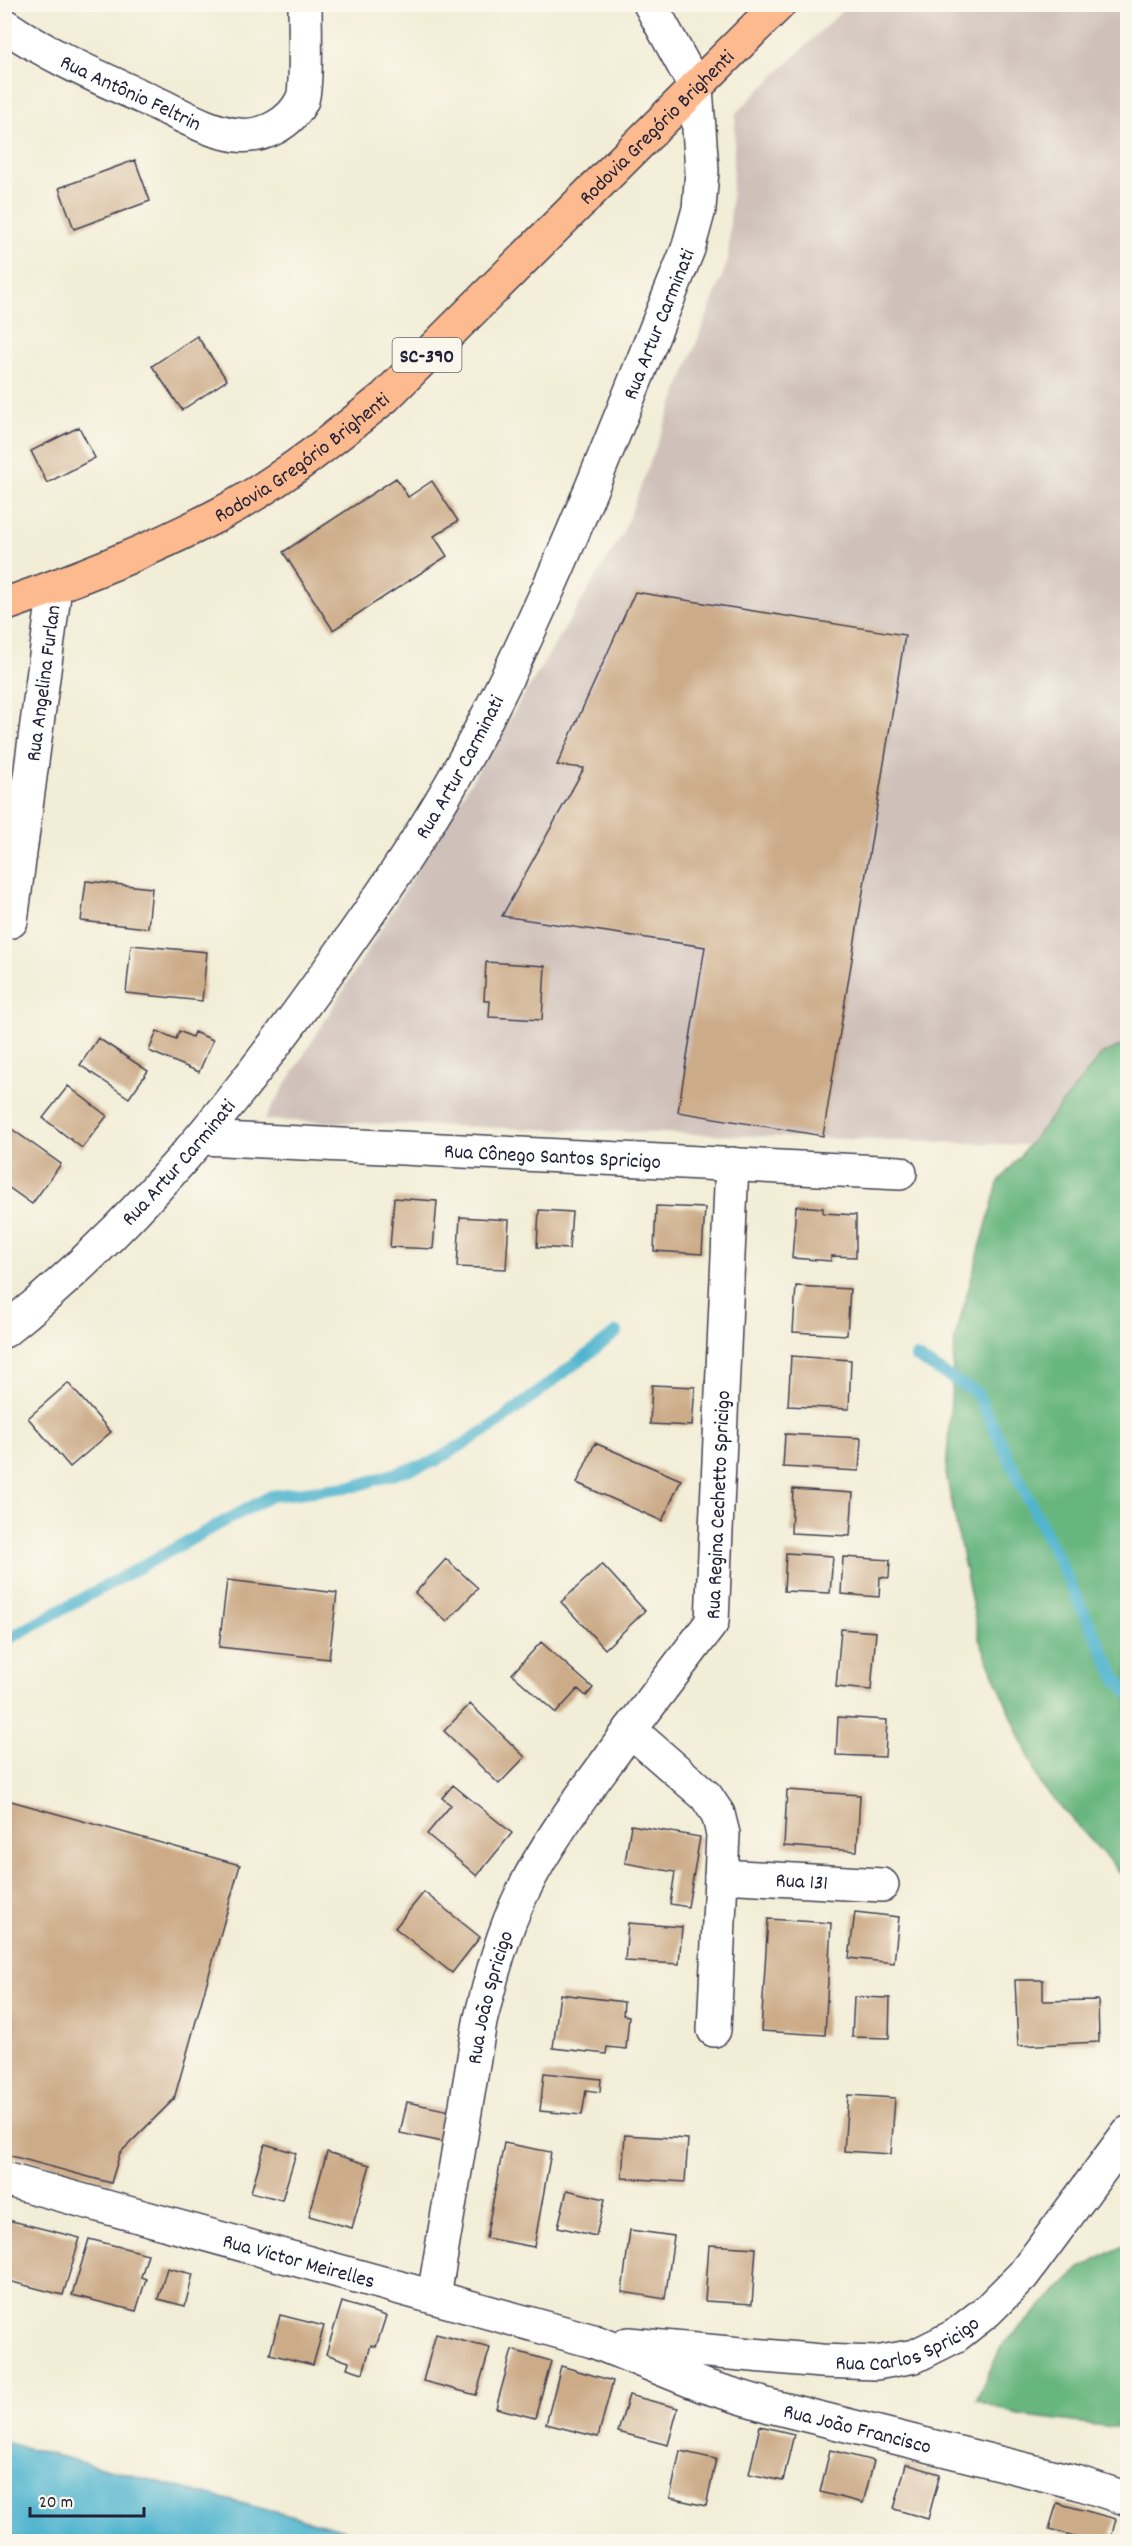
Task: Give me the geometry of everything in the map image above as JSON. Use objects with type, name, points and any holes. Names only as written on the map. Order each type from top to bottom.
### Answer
[{"type":"main road","name":"Rodovia Gregório Brighenti","points":[[4,605],[55,587],[169,539],[220,514],[282,476],[339,434],[385,397],[779,4]]},
{"type":"street","name":"Rua Antônio Feltrin","points":[[4,25],[31,43],[87,72],[206,126],[240,135],[267,132],[288,120],[303,98],[305,4]]},
{"type":"street","points":[[650,4],[696,88]]},
{"type":"street","name":"Rua Artur Carminati","points":[[4,1331],[76,1270],[133,1216],[203,1138],[305,1004],[380,898],[481,729],[572,535],[688,249],[699,209],[702,170],[696,88]]},
{"type":"street","name":"Rua Angelina Furlan","points":[[12,921],[55,587]]},
{"type":"street","name":"Rua Cônego Santos Spricigo","points":[[203,1138],[900,1173]]},
{"type":"street","name":"Rua Regina Cechetto Spricigo","points":[[630,1730],[712,1622],[732,1164]]},
{"type":"street","points":[[630,1730],[706,1796],[718,1814],[723,1834],[714,2030]]},
{"type":"street","name":"Rua João Spricigo","points":[[434,2296],[480,2022],[490,1978],[523,1891],[546,1850],[630,1730]]},
{"type":"street","name":"Rua 131","points":[[721,1876],[882,1885]]},
{"type":"street","name":"Rua Carlos Spricigo","points":[[593,2341],[821,2361],[876,2363],[915,2356],[954,2336],[987,2311],[1023,2275],[1128,2133]]},
{"type":"street","name":"Rua Victor Meirelles","points":[[4,2179],[593,2341]]},
{"type":"street","name":"Rua João Francisco","points":[[593,2341],[704,2386],[770,2406],[1068,2480],[1128,2499]]},
{"type":"shaded area","points":[[848,5],[1127,5],[1127,1043],[1102,1054],[1029,1145],[264,1120],[622,535],[728,261],[736,113]]},
{"type":"green space","points":[[1127,1043],[1127,1880],[1040,1784],[979,1638],[946,1474],[955,1338],[998,1183],[1102,1054]]},
{"type":"green space","points":[[1127,2244],[1127,2429],[1018,2415],[976,2400],[1001,2347],[1080,2268]]},
{"type":"water","points":[[4,2442],[388,2541],[5,2541]]},
{"type":"building","points":[[135,160],[150,201],[74,229],[59,188]]},
{"type":"building","points":[[197,336],[227,380],[182,410],[152,366]]},
{"type":"building","points":[[79,427],[95,458],[47,483],[31,451]]},
{"type":"building","points":[[396,478],[408,497],[432,481],[458,521],[434,536],[447,556],[333,630],[283,552]]},
{"type":"building","points":[[635,592],[905,635],[823,1136],[678,1112],[705,947],[502,916],[584,768],[557,765]]},
{"type":"building","points":[[86,881],[152,888],[148,928],[81,921]]},
{"type":"building","points":[[131,945],[207,952],[202,1001],[126,993]]},
{"type":"building","points":[[486,962],[545,966],[542,1020],[489,1017],[490,1001],[484,1001]]},
{"type":"building","points":[[157,1031],[176,1039],[179,1031],[192,1037],[194,1032],[213,1040],[199,1072],[149,1051]]},
{"type":"building","points":[[98,1038],[148,1071],[129,1098],[80,1065]]},
{"type":"building","points":[[68,1086],[107,1116],[82,1148],[43,1118]]},
{"type":"building","points":[[6,1125],[61,1164],[32,1204],[4,1184]]},
{"type":"building","points":[[394,1198],[437,1201],[433,1249],[390,1247]]},
{"type":"building","points":[[656,1206],[705,1208],[702,1254],[654,1251]]},
{"type":"building","points":[[796,1206],[823,1208],[823,1213],[856,1215],[856,1257],[831,1256],[831,1261],[792,1258]]},
{"type":"building","points":[[539,1210],[572,1212],[569,1249],[537,1247]]},
{"type":"building","points":[[460,1217],[509,1220],[506,1269],[457,1267]]},
{"type":"building","points":[[796,1286],[850,1289],[847,1335],[793,1332]]},
{"type":"building","points":[[791,1356],[851,1360],[849,1409],[788,1406]]},
{"type":"building","points":[[68,1383],[111,1432],[70,1467],[28,1418]]},
{"type":"building","points":[[652,1385],[695,1387],[692,1426],[650,1424]]},
{"type":"building","points":[[785,1434],[861,1438],[859,1471],[783,1467]]},
{"type":"building","points":[[595,1443],[681,1480],[662,1521],[577,1483]]},
{"type":"building","points":[[793,1489],[853,1493],[850,1536],[791,1533]]},
{"type":"building","points":[[786,1553],[833,1556],[830,1593],[784,1591]]},
{"type":"building","points":[[843,1557],[890,1560],[889,1578],[880,1577],[879,1597],[841,1594]]},
{"type":"building","points":[[446,1559],[478,1588],[447,1622],[415,1593]]},
{"type":"building","points":[[602,1564],[645,1611],[605,1649],[561,1602]]},
{"type":"building","points":[[227,1580],[337,1593],[329,1659],[219,1647]]},
{"type":"building","points":[[841,1629],[876,1632],[871,1690],[836,1687]]},
{"type":"building","points":[[541,1642],[593,1688],[586,1696],[578,1689],[556,1713],[512,1674]]},
{"type":"building","points":[[470,1704],[525,1757],[499,1784],[444,1731]]},
{"type":"building","points":[[838,1717],[887,1720],[885,1757],[836,1755]]},
{"type":"building","points":[[453,1785],[512,1833],[477,1876],[427,1834],[451,1805],[442,1798]]},
{"type":"building","points":[[787,1790],[860,1795],[857,1851],[784,1846]]},
{"type":"building","points":[[4,1799],[240,1865],[174,2099],[120,2153],[111,2183],[4,2154]]},
{"type":"building","points":[[631,1825],[700,1837],[688,1907],[670,1904],[675,1872],[625,1863]]},
{"type":"building","points":[[424,1892],[480,1937],[452,1973],[395,1928]]},
{"type":"building","points":[[855,1912],[899,1917],[894,1963],[849,1958]]},
{"type":"building","points":[[768,1919],[831,1923],[825,2035],[761,2031]]},
{"type":"building","points":[[628,1923],[682,1927],[679,1964],[625,1961]]},
{"type":"building","points":[[1015,1980],[1043,1980],[1043,2001],[1098,2000],[1099,2042],[1018,2046]]},
{"type":"building","points":[[560,1994],[624,2002],[623,2015],[629,2016],[626,2049],[607,2047],[606,2054],[553,2048]]},
{"type":"building","points":[[854,1997],[890,1998],[889,2038],[852,2037]]},
{"type":"building","points":[[544,2073],[601,2079],[600,2092],[586,2090],[582,2115],[540,2111]]},
{"type":"building","points":[[848,2095],[895,2098],[891,2154],[844,2151]]},
{"type":"building","points":[[407,2102],[450,2111],[443,2142],[400,2133]]},
{"type":"building","points":[[625,2135],[688,2139],[685,2182],[622,2178]]},
{"type":"building","points":[[504,2143],[551,2152],[534,2247],[486,2238]]},
{"type":"building","points":[[265,2144],[296,2153],[282,2200],[251,2192]]},
{"type":"building","points":[[327,2152],[370,2165],[352,2228],[309,2216]]},
{"type":"building","points":[[567,2190],[605,2199],[596,2236],[558,2227]]},
{"type":"building","points":[[4,2219],[80,2238],[63,2295],[4,2280]]},
{"type":"building","points":[[630,2230],[674,2236],[665,2299],[622,2292]]},
{"type":"building","points":[[89,2239],[148,2254],[141,2277],[146,2279],[136,2311],[72,2295]]},
{"type":"building","points":[[709,2245],[756,2248],[752,2304],[705,2301]]},
{"type":"building","points":[[167,2268],[193,2274],[185,2306],[158,2299]]},
{"type":"building","points":[[342,2302],[386,2316],[376,2347],[371,2345],[363,2373],[347,2368],[349,2362],[326,2354]]},
{"type":"building","points":[[280,2315],[324,2326],[313,2365],[270,2354]]},
{"type":"building","points":[[436,2334],[490,2348],[476,2395],[423,2381]]},
{"type":"building","points":[[512,2350],[551,2361],[535,2418],[496,2408]]},
{"type":"building","points":[[561,2366],[613,2381],[598,2437],[546,2424]]},
{"type":"building","points":[[629,2395],[678,2408],[668,2445],[618,2432]]},
{"type":"building","points":[[760,2426],[794,2434],[783,2481],[749,2474]]},
{"type":"building","points":[[830,2450],[874,2461],[863,2503],[820,2492]]},
{"type":"building","points":[[680,2451],[716,2459],[706,2506],[670,2498]]},
{"type":"building","points":[[906,2464],[940,2474],[928,2519],[894,2509]]},
{"type":"building","points":[[1057,2503],[1116,2519],[1110,2542],[1096,2542],[1049,2529]]},
{"type":"waterway","points":[[4,1641],[271,1496],[355,1486],[433,1462],[495,1425],[617,1332]]},
{"type":"waterway","points":[[916,1357],[977,1393],[1116,1678],[1128,1692]]}]
